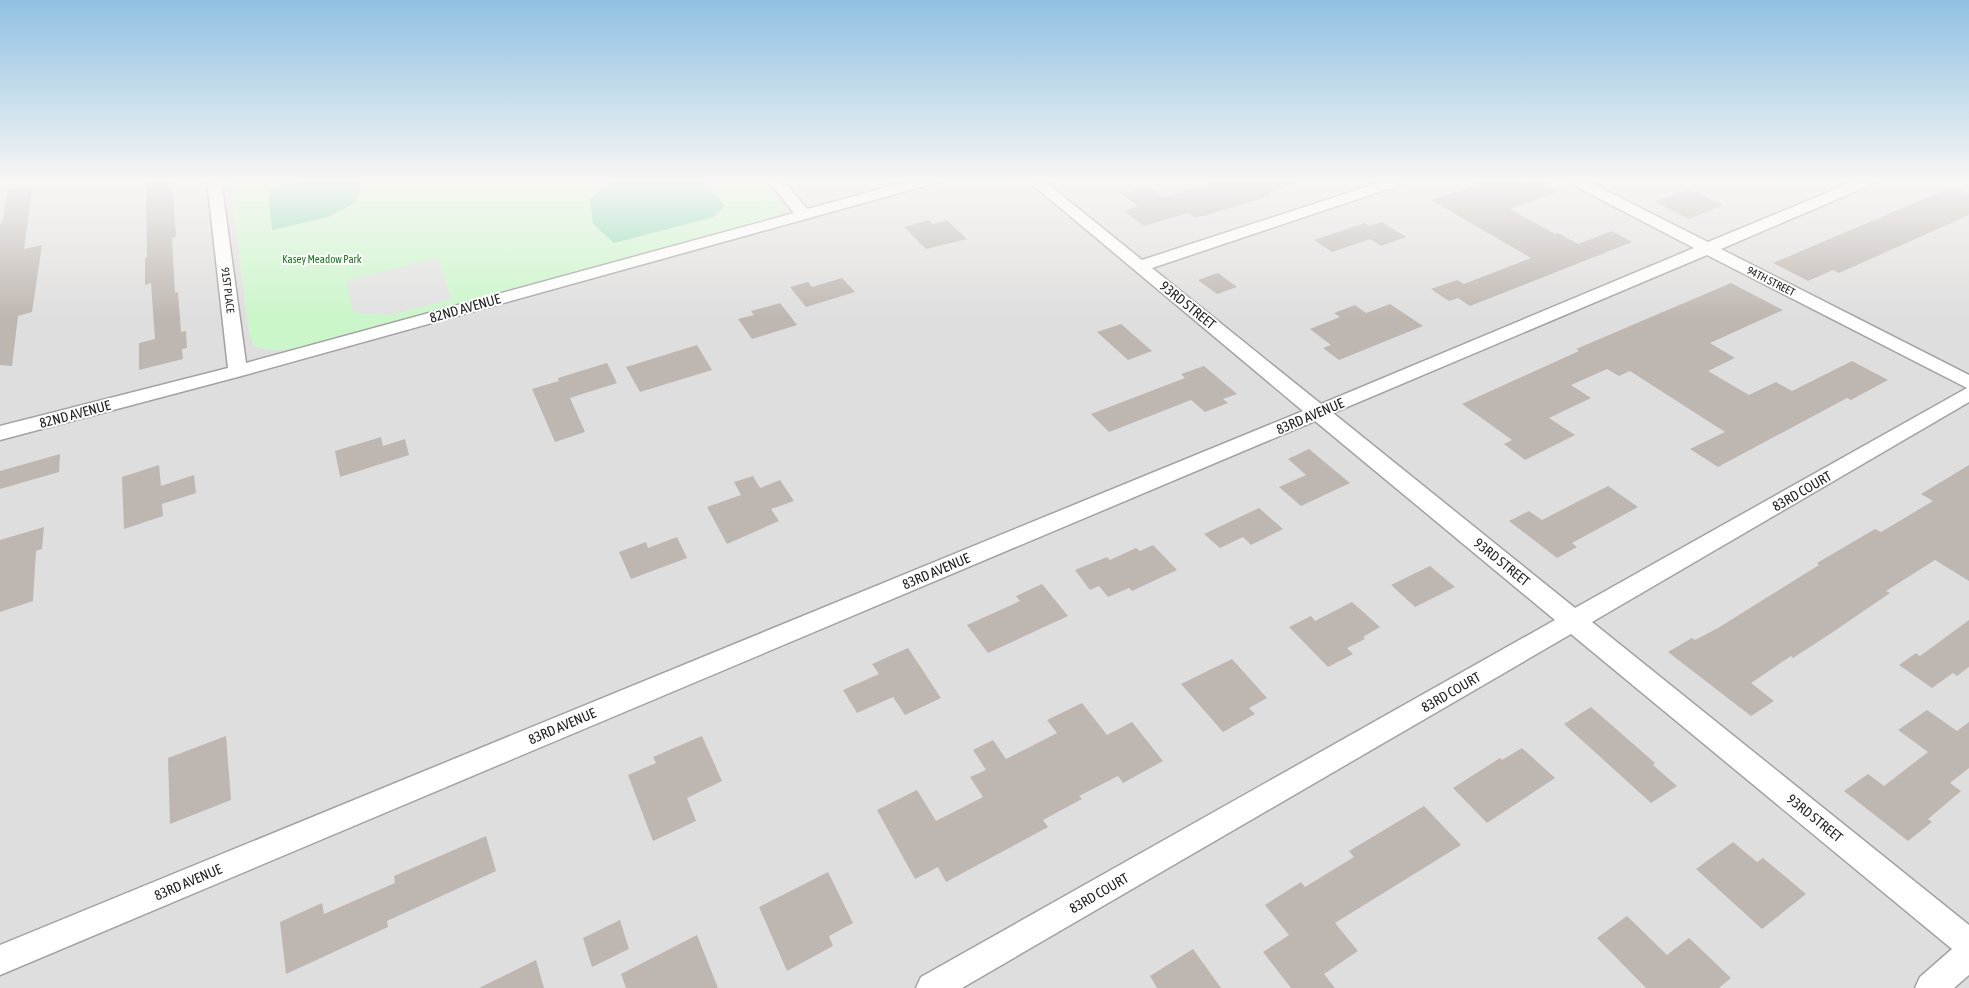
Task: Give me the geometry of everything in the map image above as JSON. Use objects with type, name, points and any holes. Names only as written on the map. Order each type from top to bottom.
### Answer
[{"type":"street","name":"91ST PLACE","points":[[220,226],[238,371]]},
{"type":"street","name":"82ND AVENUE","points":[[0,433],[238,371],[764,226]]},
{"type":"street","name":"93RD STREET","points":[[1091,226],[1969,944]]},
{"type":"street","points":[[1140,266],[1261,226]]},
{"type":"street","name":"94TH STREET","points":[[1664,226],[1969,383]]},
{"type":"street","name":"83RD AVENUE","points":[[0,960],[1762,226]]},
{"type":"street","name":"83RD COURT","points":[[932,988],[1575,622],[1969,394]]},
{"type":"street","points":[[1931,988],[1969,954]]},
{"type":"shaded area","points":[[0,226],[236,226],[249,333],[679,226],[1969,226],[1969,988],[0,988]]},
{"type":"shaded area","points":[[437,258],[451,299],[391,315],[353,312],[346,281]]},
{"type":"green space","name":"Kasey Meadow Park","points":[[236,226],[747,226],[307,345],[270,350],[253,345],[249,333]]},
{"type":"green space","points":[[272,226],[289,226],[272,230]]},
{"type":"green space","points":[[595,226],[679,226],[614,243]]},
{"type":"building","points":[[0,226],[27,226],[24,249],[42,245],[32,312],[18,316],[12,366],[0,365]]},
{"type":"building","points":[[147,226],[175,226],[176,237],[172,238],[175,293],[178,292],[181,332],[186,331],[187,348],[182,349],[183,359],[139,370],[139,343],[155,339],[151,283],[145,285],[145,258],[147,257]]},
{"type":"building","points":[[953,226],[967,239],[926,249],[904,227]]},
{"type":"building","points":[[1356,226],[1389,226],[1406,237],[1381,246],[1370,239],[1332,252],[1314,240]]},
{"type":"building","points":[[1476,226],[1541,226],[1578,244],[1612,231],[1632,242],[1470,306],[1458,298],[1449,301],[1431,289],[1457,280],[1464,284],[1531,258]]},
{"type":"building","points":[[1860,226],[1944,226],[1839,273],[1833,270],[1808,281],[1773,263]]},
{"type":"building","points":[[1218,273],[1237,287],[1217,294],[1198,280]]},
{"type":"building","points":[[842,278],[855,292],[806,307],[790,287],[808,282],[812,287]]},
{"type":"building","points":[[1731,283],[1783,310],[1710,343],[1735,358],[1708,371],[1749,395],[1776,382],[1792,391],[1852,361],[1888,380],[1851,400],[1847,398],[1718,467],[1690,449],[1725,432],[1630,371],[1619,376],[1607,369],[1571,385],[1591,398],[1549,418],[1575,435],[1525,460],[1504,444],[1512,440],[1462,404],[1579,351],[1576,349]]},
{"type":"building","points":[[780,303],[797,325],[752,339],[738,319],[754,315],[751,311]]},
{"type":"building","points":[[1390,304],[1423,326],[1339,360],[1323,348],[1331,345],[1310,329],[1340,317],[1334,313],[1355,305],[1366,313]]},
{"type":"building","points":[[1121,324],[1152,351],[1128,360],[1097,332]]},
{"type":"building","points":[[697,345],[712,370],[640,392],[626,367]]},
{"type":"building","points":[[607,363],[617,383],[570,398],[585,432],[555,442],[532,389],[559,381],[558,378]]},
{"type":"building","points":[[1204,366],[1237,394],[1223,399],[1228,403],[1205,412],[1191,400],[1109,432],[1091,414],[1185,378],[1181,374]]},
{"type":"building","points":[[381,437],[383,446],[405,439],[409,455],[340,477],[335,451]]},
{"type":"building","points":[[1309,449],[1350,483],[1301,506],[1279,487],[1306,475],[1288,459]]},
{"type":"building","points":[[60,454],[59,472],[0,489],[0,471]]},
{"type":"building","points":[[159,465],[161,486],[194,475],[196,493],[162,504],[163,516],[124,529],[122,477]]},
{"type":"building","points":[[1969,465],[1969,581],[1935,560],[1886,591],[1890,593],[1830,634],[1793,658],[1791,656],[1751,683],[1774,701],[1751,716],[1668,652],[1692,638],[1695,640],[1718,628],[1819,565],[1817,563],[1875,529],[1881,532],[1933,501],[1921,494]]},
{"type":"building","points":[[753,476],[760,488],[780,480],[794,501],[771,509],[779,521],[727,544],[707,507],[741,495],[734,482]]},
{"type":"building","points":[[1608,486],[1638,507],[1572,543],[1577,547],[1557,558],[1509,521],[1529,511],[1542,520]]},
{"type":"building","points":[[1259,508],[1283,529],[1251,545],[1243,537],[1220,548],[1204,534]]},
{"type":"building","points":[[44,527],[42,549],[36,551],[33,601],[0,612],[0,540]]},
{"type":"building","points":[[677,537],[687,558],[631,579],[619,552],[646,542],[648,548]]},
{"type":"building","points":[[1153,545],[1177,570],[1132,591],[1129,588],[1108,597],[1099,586],[1090,590],[1075,570],[1107,557],[1110,560],[1136,548],[1140,551]]},
{"type":"building","points":[[1430,566],[1455,587],[1415,607],[1391,585]]},
{"type":"building","points":[[1042,584],[1068,616],[988,653],[967,625],[1020,601],[1016,596]]},
{"type":"building","points":[[1352,602],[1380,627],[1363,637],[1365,639],[1347,648],[1353,654],[1328,667],[1289,627],[1311,616],[1315,621]]},
{"type":"building","points":[[1969,620],[1969,667],[1957,676],[1953,673],[1932,688],[1899,665],[1916,653],[1920,656]]},
{"type":"building","points":[[908,648],[941,698],[905,715],[893,697],[857,713],[843,690],[879,674],[872,664]]},
{"type":"building","points":[[1232,659],[1267,698],[1249,708],[1255,714],[1223,732],[1181,684]]},
{"type":"building","points":[[1082,703],[1107,735],[1132,722],[1163,761],[1123,783],[1118,776],[1079,796],[1082,799],[1043,820],[1048,827],[946,882],[938,867],[915,879],[877,810],[917,790],[936,821],[983,797],[970,777],[986,770],[973,750],[993,740],[1006,759],[1057,733],[1047,720]]},
{"type":"building","points":[[1591,707],[1655,763],[1653,765],[1677,786],[1651,803],[1564,724]]},
{"type":"building","points":[[1927,710],[1957,731],[1969,722],[1969,768],[1950,783],[1961,791],[1928,819],[1932,822],[1908,841],[1844,791],[1868,774],[1884,786],[1928,752],[1898,730]]},
{"type":"building","points":[[226,736],[231,800],[170,824],[168,758]]},
{"type":"building","points":[[702,736],[722,781],[687,798],[696,821],[653,841],[628,775],[656,763],[653,757]]},
{"type":"building","points":[[1522,748],[1555,778],[1487,823],[1453,788],[1500,758],[1502,760]]},
{"type":"building","points":[[1424,806],[1461,845],[1335,923],[1358,951],[1324,974],[1335,988],[1291,988],[1263,952],[1289,935],[1265,905],[1301,882],[1305,887],[1354,857],[1349,851]]},
{"type":"building","points":[[486,836],[496,871],[387,921],[388,927],[286,974],[280,922],[322,903],[324,914],[395,883],[394,876]]},
{"type":"building","points":[[1733,842],[1757,862],[1763,858],[1806,894],[1762,929],[1696,869]]},
{"type":"building","points":[[828,872],[853,923],[829,936],[833,946],[787,971],[759,907]]},
{"type":"building","points":[[1627,916],[1667,955],[1689,938],[1731,978],[1719,988],[1646,988],[1597,938]]},
{"type":"building","points":[[620,920],[629,949],[592,967],[583,938]]},
{"type":"building","points":[[697,935],[718,988],[626,988],[621,974]]},
{"type":"building","points":[[1193,949],[1221,988],[1157,988],[1150,976]]},
{"type":"building","points":[[536,960],[544,988],[479,988]]}]
